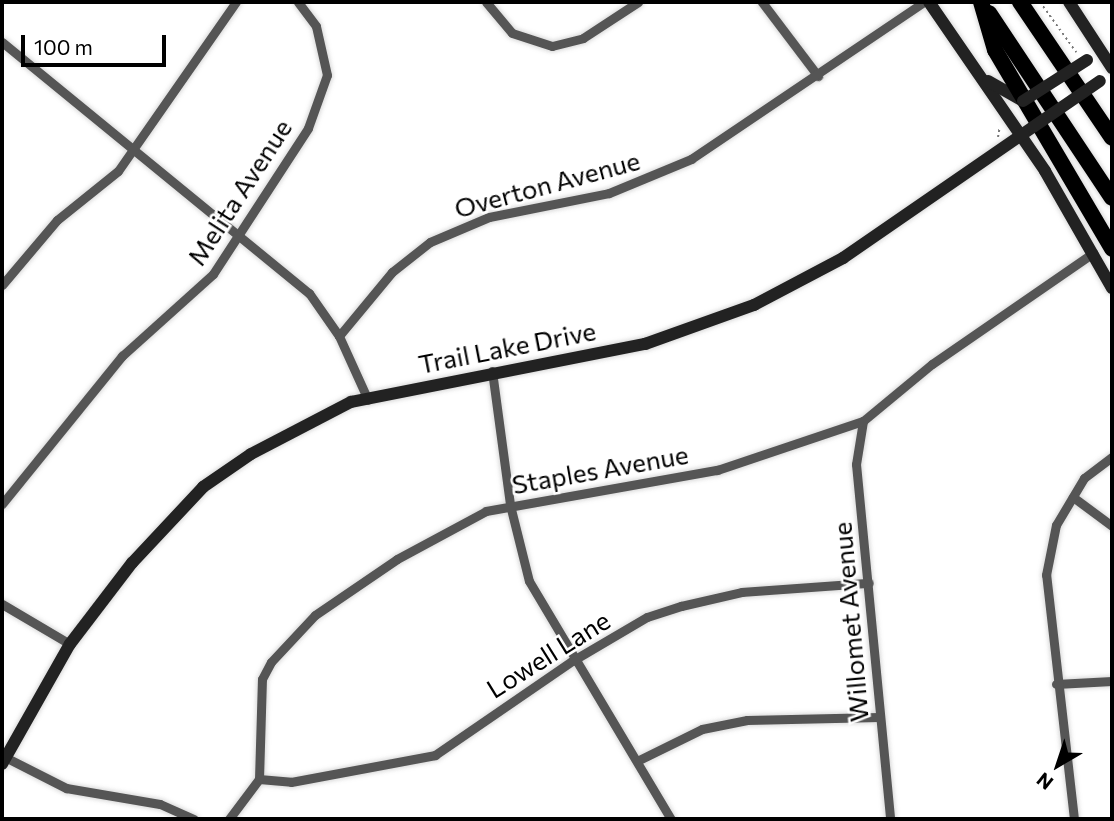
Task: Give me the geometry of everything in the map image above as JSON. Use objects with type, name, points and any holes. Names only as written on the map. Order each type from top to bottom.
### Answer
[{"type":"highway","points":[[981,2],[1112,198]]},
{"type":"highway","points":[[981,2],[995,50],[1112,248]]},
{"type":"highway","points":[[1020,2],[1112,138]]},
{"type":"street","points":[[2,285],[57,220],[103,186],[135,150],[197,50],[236,2]]},
{"type":"street","name":"Melita Avenue","points":[[2,504],[122,356],[213,274],[235,234],[325,93],[322,43],[298,2]]},
{"type":"street","points":[[486,2],[497,16],[525,41],[552,47],[583,37],[638,2]]},
{"type":"street","points":[[762,2],[818,76]]},
{"type":"street","name":"Overton Avenue","points":[[340,335],[392,272],[430,242],[489,217],[578,203],[650,179],[724,140],[924,2]]},
{"type":"street","points":[[929,2],[1021,135],[1112,288]]},
{"type":"street","points":[[1069,2],[1112,70]]},
{"type":"street","points":[[979,74],[1023,101],[1084,59],[1090,33]]},
{"type":"street","points":[[2,42],[309,293],[340,335],[368,400]]},
{"type":"street","name":"Trail Lake Drive","points":[[3,759],[71,644],[161,527],[203,487],[322,415],[368,400],[492,371],[645,344],[754,305],[843,258],[1100,81],[1112,70]]},
{"type":"street","name":"Staples Avenue","points":[[259,779],[262,679],[282,646],[315,615],[397,559],[456,524],[510,505],[717,470],[863,421],[932,364],[1093,253]]},
{"type":"street","points":[[492,371],[510,505],[529,581],[572,661],[639,760],[671,819]]},
{"type":"street","name":"Willomet Avenue","points":[[863,421],[856,464],[890,819]]},
{"type":"street","points":[[1074,819],[1056,684],[1046,576],[1056,525],[1084,478],[1112,457]]},
{"type":"street","points":[[1073,497],[1112,526]]},
{"type":"street","name":"Lowell Lane","points":[[259,779],[291,782],[435,755],[572,661],[647,617],[715,596],[869,583]]},
{"type":"street","points":[[2,604],[71,644]]},
{"type":"street","points":[[1056,684],[1112,681]]},
{"type":"street","points":[[639,760],[702,729],[747,720],[879,716]]},
{"type":"street","points":[[3,759],[66,788],[151,802],[194,819]]},
{"type":"street","points":[[229,819],[259,779]]},
{"type":"path","points":[[1040,2],[1084,59]]},
{"type":"path","points":[[988,144],[1000,133],[999,124]]}]
